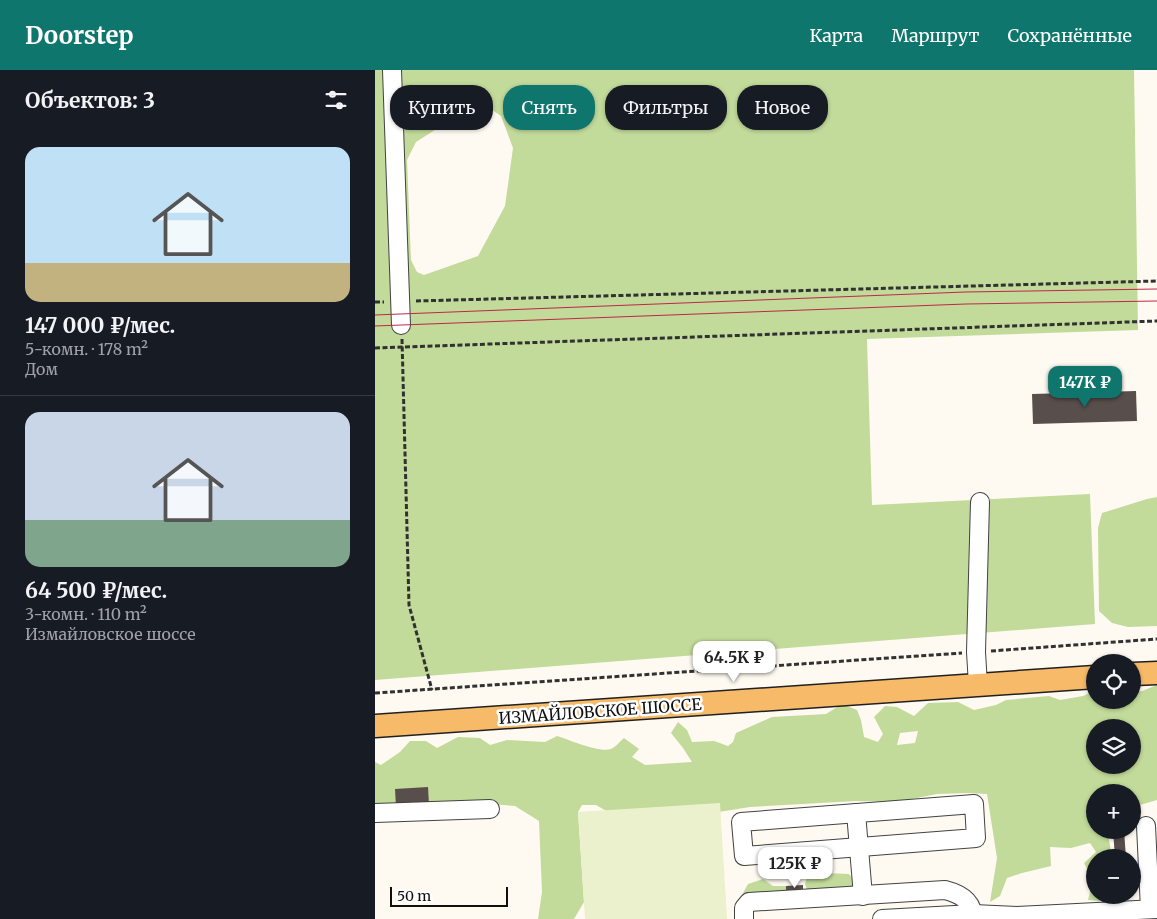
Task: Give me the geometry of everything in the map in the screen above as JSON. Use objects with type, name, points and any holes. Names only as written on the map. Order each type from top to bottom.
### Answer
[{"type":"main road","points":[[1141,674],[1157,673]]},
{"type":"main road","name":"ИЗМАЙЛОВСКОЕ ШОССЕ","points":[[375,726],[1086,678]]},
{"type":"street","points":[[393,70],[401,325]]},
{"type":"street","points":[[978,685],[976,652],[980,502]]},
{"type":"street","points":[[974,804],[976,838],[744,856],[741,822],[856,813],[974,804]]},
{"type":"street","points":[[375,813],[490,808]]},
{"type":"street","points":[[856,813],[863,896]]},
{"type":"street","points":[[882,919],[1155,914],[1146,826]]},
{"type":"street","points":[[744,919],[744,908],[749,902],[945,890],[959,894],[969,903],[973,916]]},
{"type":"path","points":[[375,302],[1157,281]]},
{"type":"path","points":[[375,348],[1157,321]]},
{"type":"path","points":[[401,325],[409,605],[432,690]]},
{"type":"path","points":[[375,693],[1157,639]]},
{"type":"green space","points":[[375,70],[1134,70],[1138,330],[867,339],[872,505],[1090,494],[1095,624],[375,680]],"holes":[[[390,85],[493,85],[493,110],[501,116],[503,121],[503,85],[595,85],[595,130],[506,130],[513,148],[505,206],[478,256],[424,275],[417,272],[411,260],[407,160],[416,142],[435,130],[390,130]]]},
{"type":"green space","points":[[1157,497],[1157,626],[1128,627],[1112,623],[1099,611],[1098,528],[1102,513]]},
{"type":"green space","points":[[1157,685],[1157,800],[1141,805],[1141,784],[1086,784],[1086,839],[1109,839],[1111,849],[1094,849],[1090,843],[1071,848],[1050,847],[1051,866],[1007,878],[1000,896],[990,902],[997,858],[987,794],[937,794],[896,802],[856,801],[750,807],[706,814],[610,813],[596,805],[582,805],[578,812],[584,902],[574,919],[538,919],[542,892],[539,821],[515,806],[490,804],[375,810],[375,762],[381,765],[400,752],[410,741],[426,741],[437,748],[458,737],[480,738],[490,745],[507,740],[545,742],[557,736],[592,748],[606,750],[613,748],[624,738],[639,749],[632,757],[645,765],[692,762],[671,733],[678,722],[687,730],[692,742],[714,741],[728,746],[733,742],[736,733],[772,717],[826,714],[842,704],[857,710],[864,737],[878,742],[883,734],[874,717],[885,706],[897,707],[914,716],[928,703],[958,702],[974,710],[996,705],[1006,700],[1049,696],[1060,700],[1086,694],[1086,709],[1141,709],[1141,691]],"holes":[[[918,731],[915,743],[897,745],[900,733]]]},
{"type":"green space","points":[[720,803],[727,919],[585,919],[578,812]]},
{"type":"green space","points":[[824,873],[849,874],[857,884],[854,888],[808,892],[805,884],[807,877]]},
{"type":"green space","points":[[763,879],[773,886],[786,886],[786,893],[750,897],[743,893],[748,884]]},
{"type":"building","points":[[1136,391],[1137,421],[1033,424],[1032,394]]},
{"type":"building","points":[[428,787],[429,805],[396,807],[395,789]]},
{"type":"building","points":[[1114,839],[1125,839],[1125,849],[1114,849]]},
{"type":"building","points":[[803,885],[803,892],[786,893],[786,886]]},
{"type":"tram line","points":[[375,315],[965,292],[1157,289]]},
{"type":"tram line","points":[[375,326],[966,304],[1157,301]]}]
